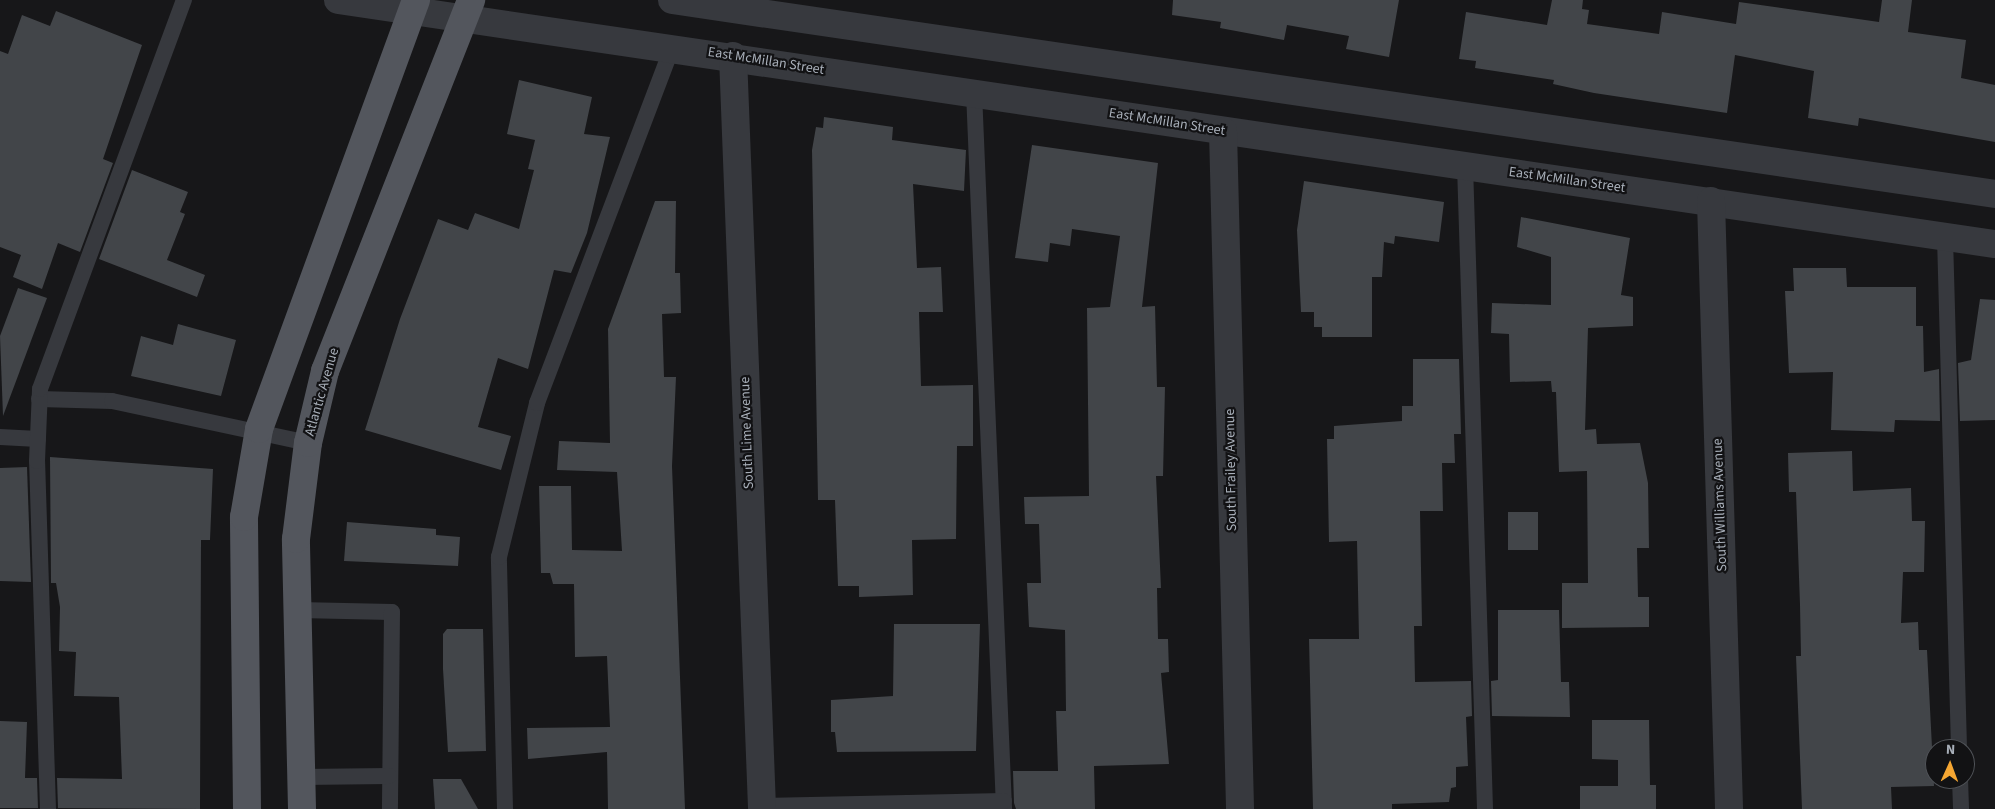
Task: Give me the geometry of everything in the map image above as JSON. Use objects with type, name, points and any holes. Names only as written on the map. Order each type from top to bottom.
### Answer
[{"type":"main road","points":[[247,809],[244,517],[259,429],[414,6]]},
{"type":"main road","name":"Atlantic Avenue","points":[[302,809],[296,539],[308,443],[325,371],[467,9]]},
{"type":"street","name":"East McMillan Street","points":[[338,0],[467,9],[672,47],[1223,131],[1995,244]]},
{"type":"street","points":[[672,0],[714,3],[1995,194]]},
{"type":"street","name":"South Lime Avenue","points":[[732,56],[762,808]]},
{"type":"street","name":"South Frailey Avenue","points":[[1223,131],[1240,809]]},
{"type":"street","name":"South Williams Avenue","points":[[1711,201],[1729,809]]},
{"type":"lane","points":[[48,809],[38,440],[39,399],[184,0]]},
{"type":"lane","points":[[504,809],[499,557],[537,403],[672,47]]},
{"type":"lane","points":[[762,808],[1004,805],[974,92]]},
{"type":"lane","points":[[1465,165],[1485,809]]},
{"type":"lane","points":[[1945,237],[1960,739]]},
{"type":"lane","points":[[39,399],[112,401],[259,429],[308,443]]},
{"type":"lane","points":[[0,437],[38,440]]},
{"type":"lane","points":[[298,610],[392,612],[390,809]]},
{"type":"lane","points":[[302,777],[389,776]]},
{"type":"lane","points":[[1960,789],[1961,809]]},
{"type":"building","points":[[1173,0],[1399,0],[1389,57],[1346,49],[1349,36],[1287,25],[1284,40],[1220,28],[1221,22],[1172,15]]},
{"type":"building","points":[[1552,0],[1583,0],[1582,9],[1589,10],[1587,24],[1659,34],[1662,12],[1736,24],[1739,2],[1879,22],[1882,0],[1912,0],[1908,32],[1966,40],[1961,78],[1995,85],[1995,142],[1859,118],[1858,126],[1808,118],[1814,71],[1735,55],[1727,113],[1594,93],[1553,84],[1554,80],[1475,68],[1476,61],[1459,59],[1466,12],[1547,25]]},
{"type":"building","points":[[56,11],[142,45],[103,159],[113,163],[80,252],[58,243],[42,289],[13,277],[21,255],[0,247],[0,51],[8,54],[22,15],[50,26]]},
{"type":"building","points":[[519,80],[592,97],[584,134],[610,137],[587,233],[571,273],[554,270],[528,369],[498,358],[478,427],[511,436],[501,470],[365,430],[400,319],[438,219],[468,230],[475,213],[519,229],[534,170],[528,169],[535,140],[507,134]]},
{"type":"building","points":[[824,117],[893,127],[892,140],[966,150],[964,191],[913,184],[917,268],[941,267],[943,312],[919,312],[921,386],[973,385],[973,446],[957,446],[956,539],[912,540],[913,595],[859,597],[859,586],[838,586],[835,500],[818,500],[812,150],[816,127],[823,128]]},
{"type":"building","points":[[1032,145],[1158,163],[1142,307],[1155,306],[1157,387],[1165,387],[1163,476],[1156,476],[1161,588],[1157,588],[1158,639],[1168,639],[1169,672],[1161,673],[1169,764],[1094,766],[1095,809],[1016,809],[1014,803],[1013,771],[1058,771],[1056,711],[1066,711],[1065,630],[1029,627],[1027,583],[1041,583],[1039,524],[1025,524],[1024,497],[1089,496],[1087,308],[1110,307],[1120,236],[1072,229],[1070,246],[1050,243],[1048,262],[1015,258]]},
{"type":"building","points":[[132,170],[188,192],[180,212],[185,214],[167,260],[205,275],[197,297],[99,259]]},
{"type":"building","points":[[1304,181],[1444,202],[1439,242],[1395,236],[1394,244],[1384,242],[1382,277],[1372,277],[1372,337],[1322,337],[1322,327],[1314,327],[1314,312],[1301,312],[1297,230]]},
{"type":"building","points":[[655,201],[676,201],[675,273],[680,273],[681,313],[662,314],[664,377],[676,377],[672,466],[685,809],[608,809],[607,752],[528,759],[527,728],[610,727],[607,656],[575,657],[574,584],[553,584],[550,573],[541,573],[539,486],[571,486],[572,550],[622,551],[617,472],[557,470],[559,441],[610,443],[608,329]]},
{"type":"building","points":[[1521,217],[1630,238],[1621,295],[1633,297],[1633,326],[1588,328],[1585,430],[1596,429],[1597,444],[1640,443],[1648,483],[1649,548],[1637,548],[1638,597],[1649,597],[1649,627],[1562,628],[1562,583],[1588,583],[1587,471],[1559,472],[1556,392],[1552,392],[1551,381],[1510,382],[1509,334],[1491,333],[1492,303],[1551,305],[1551,257],[1517,247]]},
{"type":"building","points":[[1793,268],[1846,268],[1847,287],[1916,287],[1916,326],[1923,326],[1924,372],[1939,369],[1940,421],[1895,420],[1894,432],[1831,430],[1833,372],[1789,373],[1785,291],[1794,291]]},
{"type":"building","points":[[18,288],[47,298],[3,416],[0,336]]},
{"type":"building","points":[[1980,299],[1995,300],[1995,420],[1960,421],[1958,363],[1971,360]]},
{"type":"building","points":[[178,324],[236,340],[221,396],[131,376],[141,336],[173,345]]},
{"type":"building","points":[[1413,359],[1459,359],[1461,434],[1454,434],[1455,463],[1442,463],[1443,511],[1420,511],[1422,626],[1414,626],[1415,682],[1471,681],[1472,716],[1466,717],[1468,766],[1456,767],[1456,787],[1451,788],[1449,802],[1392,804],[1392,809],[1313,809],[1309,639],[1359,639],[1357,541],[1329,542],[1327,439],[1334,439],[1334,426],[1402,421],[1402,406],[1413,406]]},
{"type":"building","points":[[1852,451],[1853,491],[1911,488],[1912,521],[1925,521],[1924,572],[1903,572],[1901,623],[1918,622],[1919,650],[1927,650],[1932,739],[1925,739],[1925,786],[1891,787],[1892,809],[1802,809],[1796,656],[1801,656],[1796,492],[1789,492],[1788,453]]},
{"type":"building","points":[[50,457],[213,469],[210,540],[201,540],[200,809],[58,808],[57,778],[122,779],[119,697],[74,696],[76,652],[59,651],[60,607],[56,583],[51,583]]},
{"type":"building","points":[[27,467],[31,582],[0,581],[0,468]]},
{"type":"building","points":[[1508,512],[1538,512],[1538,550],[1508,550]]},
{"type":"building","points":[[347,522],[436,529],[436,535],[460,537],[458,566],[344,561]]},
{"type":"building","points":[[1498,610],[1559,610],[1561,682],[1569,682],[1570,717],[1492,716],[1491,681],[1498,680]]},
{"type":"building","points":[[894,624],[980,624],[976,751],[837,752],[835,732],[831,732],[831,700],[893,696]]},
{"type":"building","points":[[447,629],[483,629],[486,751],[448,752],[443,669],[443,634]]},
{"type":"building","points":[[1592,720],[1649,720],[1650,785],[1656,785],[1656,809],[1580,809],[1580,786],[1618,786],[1618,760],[1592,759]]},
{"type":"building","points":[[0,721],[27,722],[25,778],[37,778],[38,808],[0,808]]},
{"type":"building","points":[[433,779],[461,779],[478,809],[435,809]]}]
